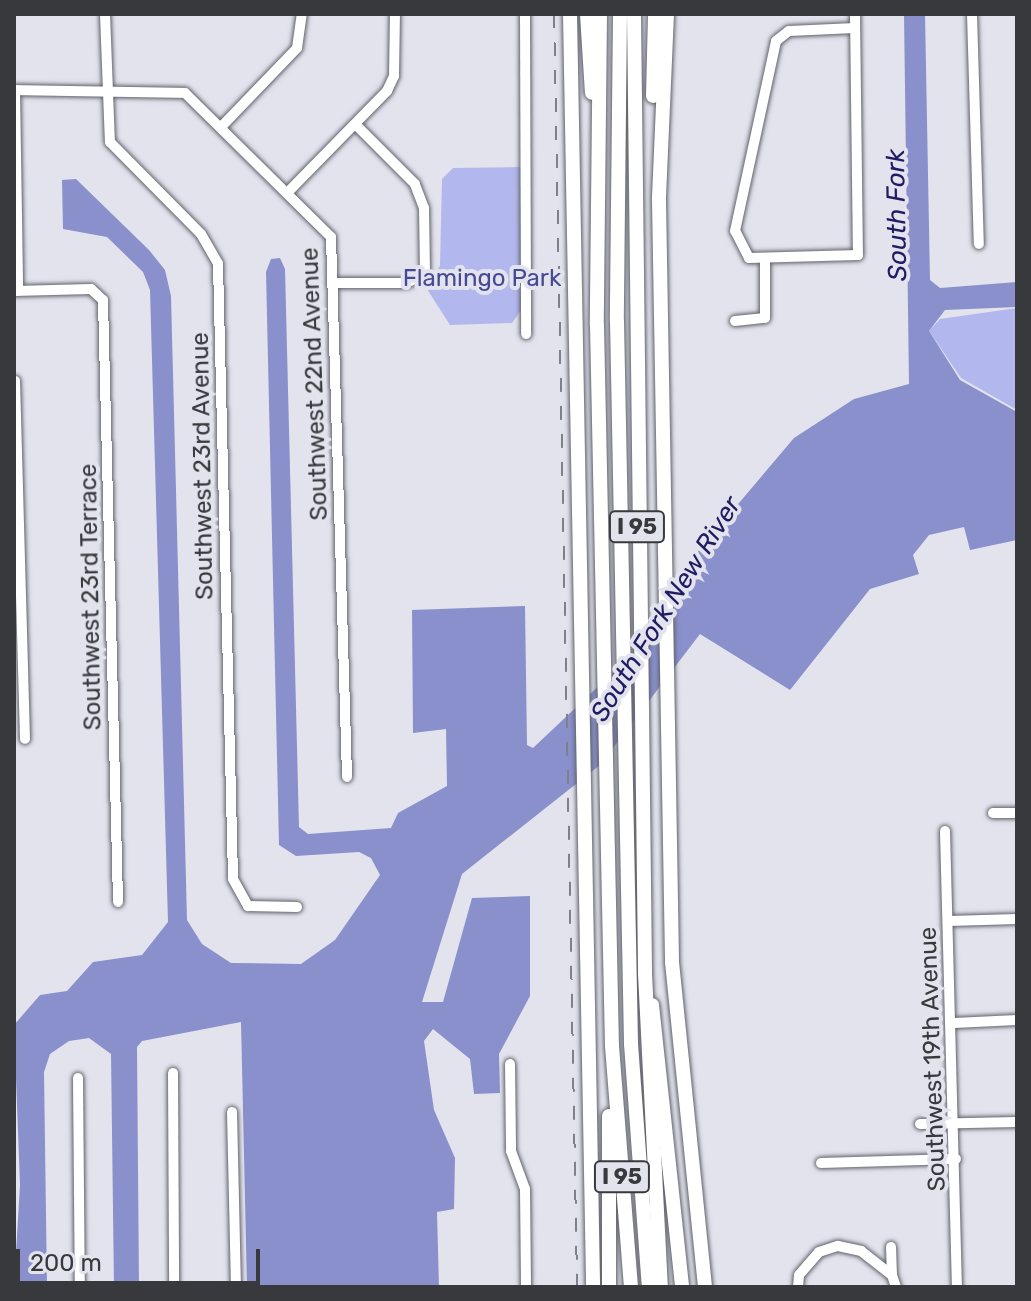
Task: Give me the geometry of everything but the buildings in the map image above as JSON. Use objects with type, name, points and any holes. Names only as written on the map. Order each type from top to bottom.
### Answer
[{"type":"highway","points":[[570,14],[593,1287]]},
{"type":"highway","points":[[587,14],[598,139]]},
{"type":"highway","name":"I 95","points":[[600,14],[598,139],[621,1045],[613,1068],[631,1287]]},
{"type":"highway","points":[[602,324],[607,14]]},
{"type":"highway","points":[[620,14],[624,696],[621,1045],[637,1287]]},
{"type":"highway","name":"I 95","points":[[634,14],[633,324],[645,974],[652,1045],[661,1287]]},
{"type":"highway","points":[[655,14],[671,933],[678,1055],[705,1287]]},
{"type":"highway","points":[[659,200],[667,14]]},
{"type":"highway","points":[[621,1045],[649,1287]]},
{"type":"highway","points":[[652,1045],[682,1287]]},
{"type":"highway","points":[[609,1287],[613,1068]]},
{"type":"street","name":"Southwest 23rd Avenue","points":[[105,14],[107,127],[116,152],[201,234],[218,264],[233,879],[248,906],[297,907]]},
{"type":"street","points":[[223,125],[297,48],[302,14]]},
{"type":"street","points":[[290,190],[356,125],[394,76],[395,14]]},
{"type":"street","points":[[525,14],[526,334]]},
{"type":"street","points":[[855,14],[858,255],[765,261],[749,258],[735,231],[776,41],[789,31],[855,28]]},
{"type":"street","points":[[972,14],[979,244]]},
{"type":"street","name":"Southwest 22nd Avenue","points":[[14,90],[107,89],[185,93],[290,190],[331,237],[347,777]]},
{"type":"street","points":[[14,90],[16,291]]},
{"type":"street","points":[[333,283],[407,283],[425,272],[424,208],[415,184],[356,125]]},
{"type":"street","points":[[735,321],[765,318],[765,261]]},
{"type":"street","name":"Southwest 23rd Terrace","points":[[16,291],[98,294],[118,902]]},
{"type":"street","points":[[15,381],[25,739]]},
{"type":"street","points":[[993,813],[1017,813]]},
{"type":"street","name":"Southwest 19th Avenue","points":[[945,831],[957,1124],[957,1287]]},
{"type":"street","points":[[949,921],[1017,919]]},
{"type":"street","points":[[954,1023],[1017,1020]]},
{"type":"street","points":[[510,1064],[511,1151],[525,1189],[526,1287]]},
{"type":"street","points":[[173,1073],[174,1287]]},
{"type":"street","points":[[78,1078],[80,1287]]},
{"type":"street","points":[[232,1112],[236,1287]]},
{"type":"street","points":[[920,1124],[1017,1122]]},
{"type":"street","points":[[821,1163],[956,1159]]},
{"type":"street","points":[[798,1287],[799,1275],[819,1252],[838,1246],[861,1251],[892,1275]]},
{"type":"street","points":[[891,1247],[892,1275],[896,1287]]},
{"type":"green space","name":"Flamingo Park","points":[[524,167],[526,303],[512,323],[450,325],[425,286],[440,266],[442,179],[453,168]]},
{"type":"green space","points":[[1017,308],[1017,410],[961,378],[929,331],[940,319]]},
{"type":"water","name":"South Fork New River","points":[[904,14],[925,14],[930,280],[940,288],[1017,282],[1017,307],[945,310],[929,331],[960,380],[1017,412],[1017,540],[970,550],[964,527],[929,535],[913,555],[919,574],[870,589],[790,690],[700,634],[600,765],[462,874],[422,1002],[443,1002],[472,898],[530,896],[530,996],[499,1054],[500,1093],[474,1094],[470,1059],[433,1029],[424,1041],[434,1110],[455,1158],[454,1209],[437,1212],[439,1287],[247,1287],[241,1022],[142,1041],[137,1047],[139,1287],[114,1287],[111,1054],[89,1038],[69,1041],[50,1054],[44,1072],[47,1287],[14,1287],[20,1185],[14,1025],[40,995],[67,991],[93,962],[142,955],[168,922],[150,290],[143,272],[107,237],[63,229],[62,180],[76,179],[149,250],[165,270],[171,296],[187,920],[202,944],[231,963],[301,964],[335,940],[380,875],[371,858],[359,852],[296,856],[279,845],[266,272],[271,259],[280,258],[285,269],[299,827],[308,834],[391,828],[398,813],[447,786],[446,729],[413,733],[412,610],[525,606],[527,745],[533,748],[642,645],[684,568],[794,438],[854,399],[909,384]]},
{"type":"railway","points":[[554,14],[577,1287]]},
{"type":"water label","name":"South Fork","points":[[897,215]]}]
